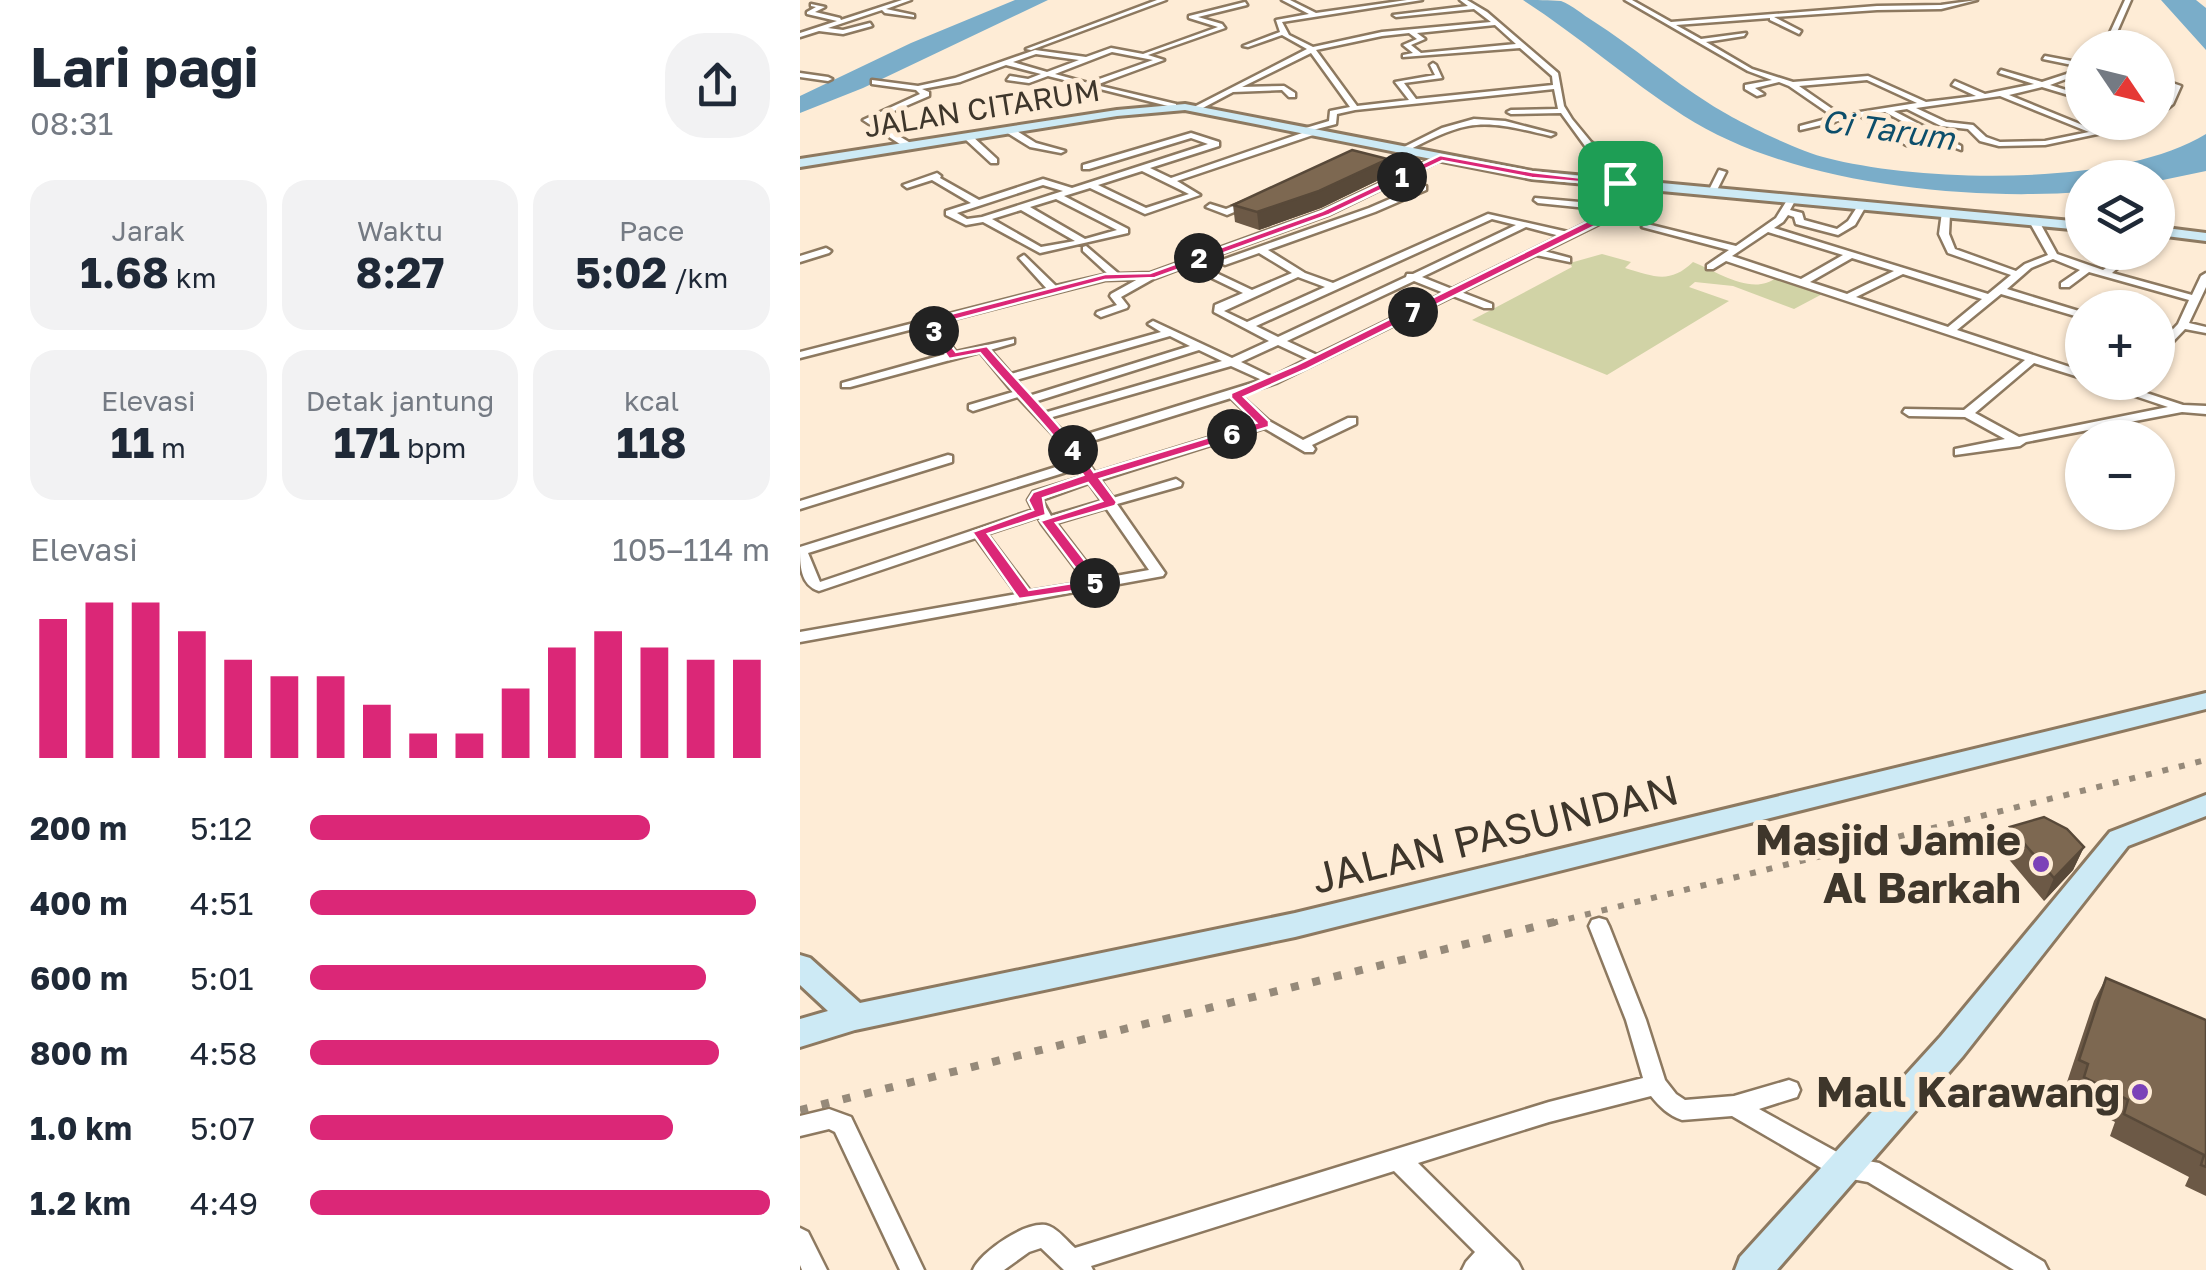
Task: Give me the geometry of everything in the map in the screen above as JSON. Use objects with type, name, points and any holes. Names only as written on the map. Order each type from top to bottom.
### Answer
[{"type":"street","points":[[800,36],[908,0]]},
{"type":"street","points":[[1087,59],[1028,50],[1163,0]]},
{"type":"street","points":[[1284,0],[1313,14]]},
{"type":"street","points":[[1356,108],[1312,48],[1283,32],[1280,20],[1419,0]]},
{"type":"street","points":[[1069,444],[1235,396],[1272,381],[1568,236],[1615,208],[1626,176],[1588,144],[1563,111],[1555,76],[1497,23],[1462,0]]},
{"type":"street","points":[[1628,0],[1750,70],[1792,84],[1838,116]]},
{"type":"street","points":[[1673,23],[1876,8],[1934,8],[1974,0]]},
{"type":"street","points":[[2114,30],[2128,0]]},
{"type":"street","points":[[1144,55],[1223,27],[1191,16],[1245,4]]},
{"type":"street","points":[[813,5],[822,6],[808,13],[846,20]]},
{"type":"street","points":[[1396,16],[1476,6]]},
{"type":"street","points":[[881,10],[912,16]]},
{"type":"street","points":[[1769,17],[1799,32]]},
{"type":"street","points":[[1196,108],[1312,48],[1410,31],[1497,23]]},
{"type":"street","points":[[816,29],[843,32],[870,24]]},
{"type":"street","points":[[1410,31],[1422,40],[1406,45],[1420,55]]},
{"type":"street","points":[[1246,46],[1283,32]]},
{"type":"street","points":[[1701,41],[1744,34]]},
{"type":"street","points":[[1406,56],[1518,46]]},
{"type":"street","points":[[1010,78],[1028,81],[1117,50],[1161,60],[1088,85]]},
{"type":"street","points":[[910,146],[868,118],[922,91],[1035,52]]},
{"type":"street","points":[[2056,52],[2045,58],[2065,63]]},
{"type":"street","points":[[1004,62],[1173,106]]},
{"type":"street","points":[[1414,102],[1398,82],[1439,76],[1433,64]]},
{"type":"street","points":[[2001,72],[2065,92]]},
{"type":"street","points":[[800,75],[828,79]]},
{"type":"street","points":[[1424,78],[1440,99]]},
{"type":"street","points":[[1792,84],[1868,78],[1924,103]]},
{"type":"street","points":[[1803,128],[1838,116],[2001,94],[2064,78]]},
{"type":"street","points":[[1760,94],[1748,86],[1780,80]]},
{"type":"street","points":[[876,82],[936,97]]},
{"type":"street","points":[[1955,83],[1984,96]]},
{"type":"street","points":[[1170,181],[1333,122],[1335,112],[1480,90],[1556,87]]},
{"type":"street","points":[[1233,90],[1281,88],[1292,96]]},
{"type":"street","points":[[1907,106],[1944,124],[1970,127],[1983,139],[1999,144],[2046,143],[2098,133],[2001,94]]},
{"type":"street","name":"JALAN CITARUM","points":[[800,163],[1173,106],[1532,175],[1712,192],[1789,205],[1862,206],[2065,225]]},
{"type":"street","points":[[1887,110],[1958,148]]},
{"type":"street","points":[[1511,112],[1563,111]]},
{"type":"street","points":[[1863,114],[1909,143],[1947,142]]},
{"type":"street","points":[[1402,150],[1449,125],[1476,119],[1551,134]]},
{"type":"street","points":[[1009,130],[1033,146],[1061,151]]},
{"type":"street","points":[[1073,190],[1043,182],[949,213],[966,222],[984,220],[1073,190],[1110,179],[1216,144],[1190,135],[1087,166],[1110,179]]},
{"type":"street","points":[[968,137],[994,161]]},
{"type":"street","points":[[1354,151],[1368,144]]},
{"type":"street","points":[[1101,314],[1123,306],[1116,298],[1118,292],[1151,276],[1325,213],[1440,158]]},
{"type":"street","points":[[1091,185],[1146,210],[1196,195],[1143,168]]},
{"type":"street","points":[[1712,192],[1722,172]]},
{"type":"street","points":[[906,185],[946,174]]},
{"type":"street","points":[[932,177],[976,202]]},
{"type":"street","points":[[1225,262],[1423,188]]},
{"type":"street","points":[[1210,207],[1230,211],[1266,195]]},
{"type":"street","points":[[984,220],[1040,250],[1085,245],[1126,230],[1058,196]]},
{"type":"street","points":[[1538,200],[1615,208]]},
{"type":"street","points":[[1710,268],[1768,229],[1789,205],[1800,215],[1799,222],[1842,232],[1862,206]]},
{"type":"street","points":[[1023,207],[1085,245],[1115,275]]},
{"type":"street","points":[[1478,214],[1568,236]]},
{"type":"street","points":[[1946,214],[1944,234],[1951,250],[2018,274]]},
{"type":"street","points":[[1247,326],[1491,216]]},
{"type":"street","points":[[2035,223],[2053,256],[2065,260]]},
{"type":"street","points":[[1040,417],[1232,362],[1526,224]]},
{"type":"street","points":[[1646,226],[1738,249]]},
{"type":"street","points":[[1768,229],[1902,271],[2065,311]]},
{"type":"street","points":[[2175,233],[2206,237]]},
{"type":"street","points":[[1260,250],[1301,274],[1334,287]]},
{"type":"street","points":[[800,259],[826,251]]},
{"type":"street","points":[[1536,252],[1567,260]]},
{"type":"street","points":[[1804,282],[1851,254]]},
{"type":"street","points":[[1950,331],[2018,274],[2053,256]]},
{"type":"street","points":[[1726,257],[2065,370]]},
{"type":"street","points":[[1024,258],[1054,290]]},
{"type":"street","points":[[1186,263],[1251,293]]},
{"type":"street","points":[[1384,266],[1488,306]]},
{"type":"street","points":[[2065,285],[2087,270]]},
{"type":"street","points":[[2091,270],[2196,299]]},
{"type":"street","points":[[2104,274],[2109,270]]},
{"type":"street","points":[[1848,297],[1902,271]]},
{"type":"street","points":[[1301,274],[1216,310],[1318,359]]},
{"type":"street","points":[[800,355],[1115,275],[1151,276]]},
{"type":"street","points":[[2175,330],[2183,324],[2206,276]]},
{"type":"street","points":[[1309,298],[1340,310]]},
{"type":"street","points":[[928,323],[953,356]]},
{"type":"street","points":[[1153,324],[1272,381]]},
{"type":"street","points":[[2183,324],[2206,330]]},
{"type":"street","points":[[1010,378],[1169,333]]},
{"type":"street","points":[[846,386],[1010,341]]},
{"type":"street","points":[[974,407],[1024,397],[1199,347]]},
{"type":"street","points":[[800,637],[1159,570],[1069,444],[1040,417],[983,349]]},
{"type":"street","points":[[1967,414],[2032,359]]},
{"type":"street","points":[[1235,396],[1264,424],[1307,448],[1352,421]]},
{"type":"street","points":[[2159,400],[2182,408],[2206,410]]},
{"type":"street","points":[[1959,452],[2182,408]]},
{"type":"street","points":[[1909,412],[1967,414],[2020,442]]},
{"type":"street","points":[[1095,584],[1044,517],[1035,500],[1038,495],[1264,424]]},
{"type":"street","points":[[800,505],[948,459]]},
{"type":"street","points":[[1082,463],[800,551],[813,584],[819,587],[980,532],[1110,502],[1176,482]]},
{"type":"street","points":[[980,532],[1025,596]]},
{"type":"street","name":"JALAN PASUNDAN","points":[[800,1033],[1295,925],[2206,700]]},
{"type":"street","points":[[1753,1270],[1952,1046],[2119,838],[2206,805]]},
{"type":"street","points":[[1599,926],[1636,1020],[1656,1085],[1668,1101],[1682,1110],[1734,1106],[1790,1090]]},
{"type":"street","points":[[800,967],[855,1018]]},
{"type":"street","points":[[985,1270],[1034,1236],[1045,1236],[1078,1265],[1398,1159],[1549,1112],[1656,1085]]},
{"type":"street","points":[[1734,1106],[1844,1168],[1871,1171],[2036,1270]]},
{"type":"street","points":[[800,1126],[829,1119],[842,1124],[912,1270]]},
{"type":"street","points":[[1398,1159],[1510,1270]]},
{"type":"street","points":[[800,1240],[815,1270]]},
{"type":"street","points":[[1474,1270],[1491,1252]]},
{"type":"green space","points":[[1602,254],[1631,262],[1625,268],[1654,276],[1669,276],[1693,262],[1746,284],[1768,283],[1777,277],[1828,291],[1794,309],[1733,286],[1695,282],[1689,287],[1729,301],[1607,375],[1472,320],[1572,267],[1570,263]]},
{"type":"water","points":[[1015,0],[1048,0],[863,88],[800,113],[800,96],[911,43]]},
{"type":"water","points":[[1523,0],[1565,3],[1721,111],[1815,154],[1915,172],[2021,175],[2065,172],[2065,193],[1930,190],[1823,172],[1773,157],[1726,139],[1684,116]]},
{"type":"water","points":[[2161,0],[2196,0],[2206,8],[2206,50]]},
{"type":"water","points":[[2206,134],[2206,171],[2175,177],[2175,160],[2138,160]]},
{"type":"building","points":[[1352,150],[1388,159],[1319,191],[1257,212],[1233,205]]},
{"type":"building","points":[[2044,817],[2067,829],[2084,847],[2054,878],[2010,827]]},
{"type":"building","name":"Mall Karawang","points":[[2106,978],[2206,1020],[2206,1167],[2201,1165],[2204,1155],[2124,1114],[2128,1100],[2084,1077],[2088,1064],[2079,1060]]},
{"type":"railway","points":[[1552,923],[2206,760]]},
{"type":"railway","points":[[800,1110],[1562,920]]},
{"type":"place","name":"Masjid Jamie Al Barkah","points":[[2041,864]]},
{"type":"place","name":"Mall Karawang","points":[[2140,1092]]},
{"type":"route","points":[[1620,183],[1532,175],[1440,158],[1348,204],[1151,276],[1105,277],[928,323],[953,356],[983,349],[1040,417],[1069,444],[1091,477],[1038,495],[1035,500],[1041,512],[980,532],[1025,596],[1095,584],[1047,521],[1110,502],[1091,477],[1264,424],[1235,396],[1583,229],[1610,214],[1622,200],[1631,184],[1620,183]]},
{"type":"water label","name":"Ci Tarum","points":[[1888,130]]}]
